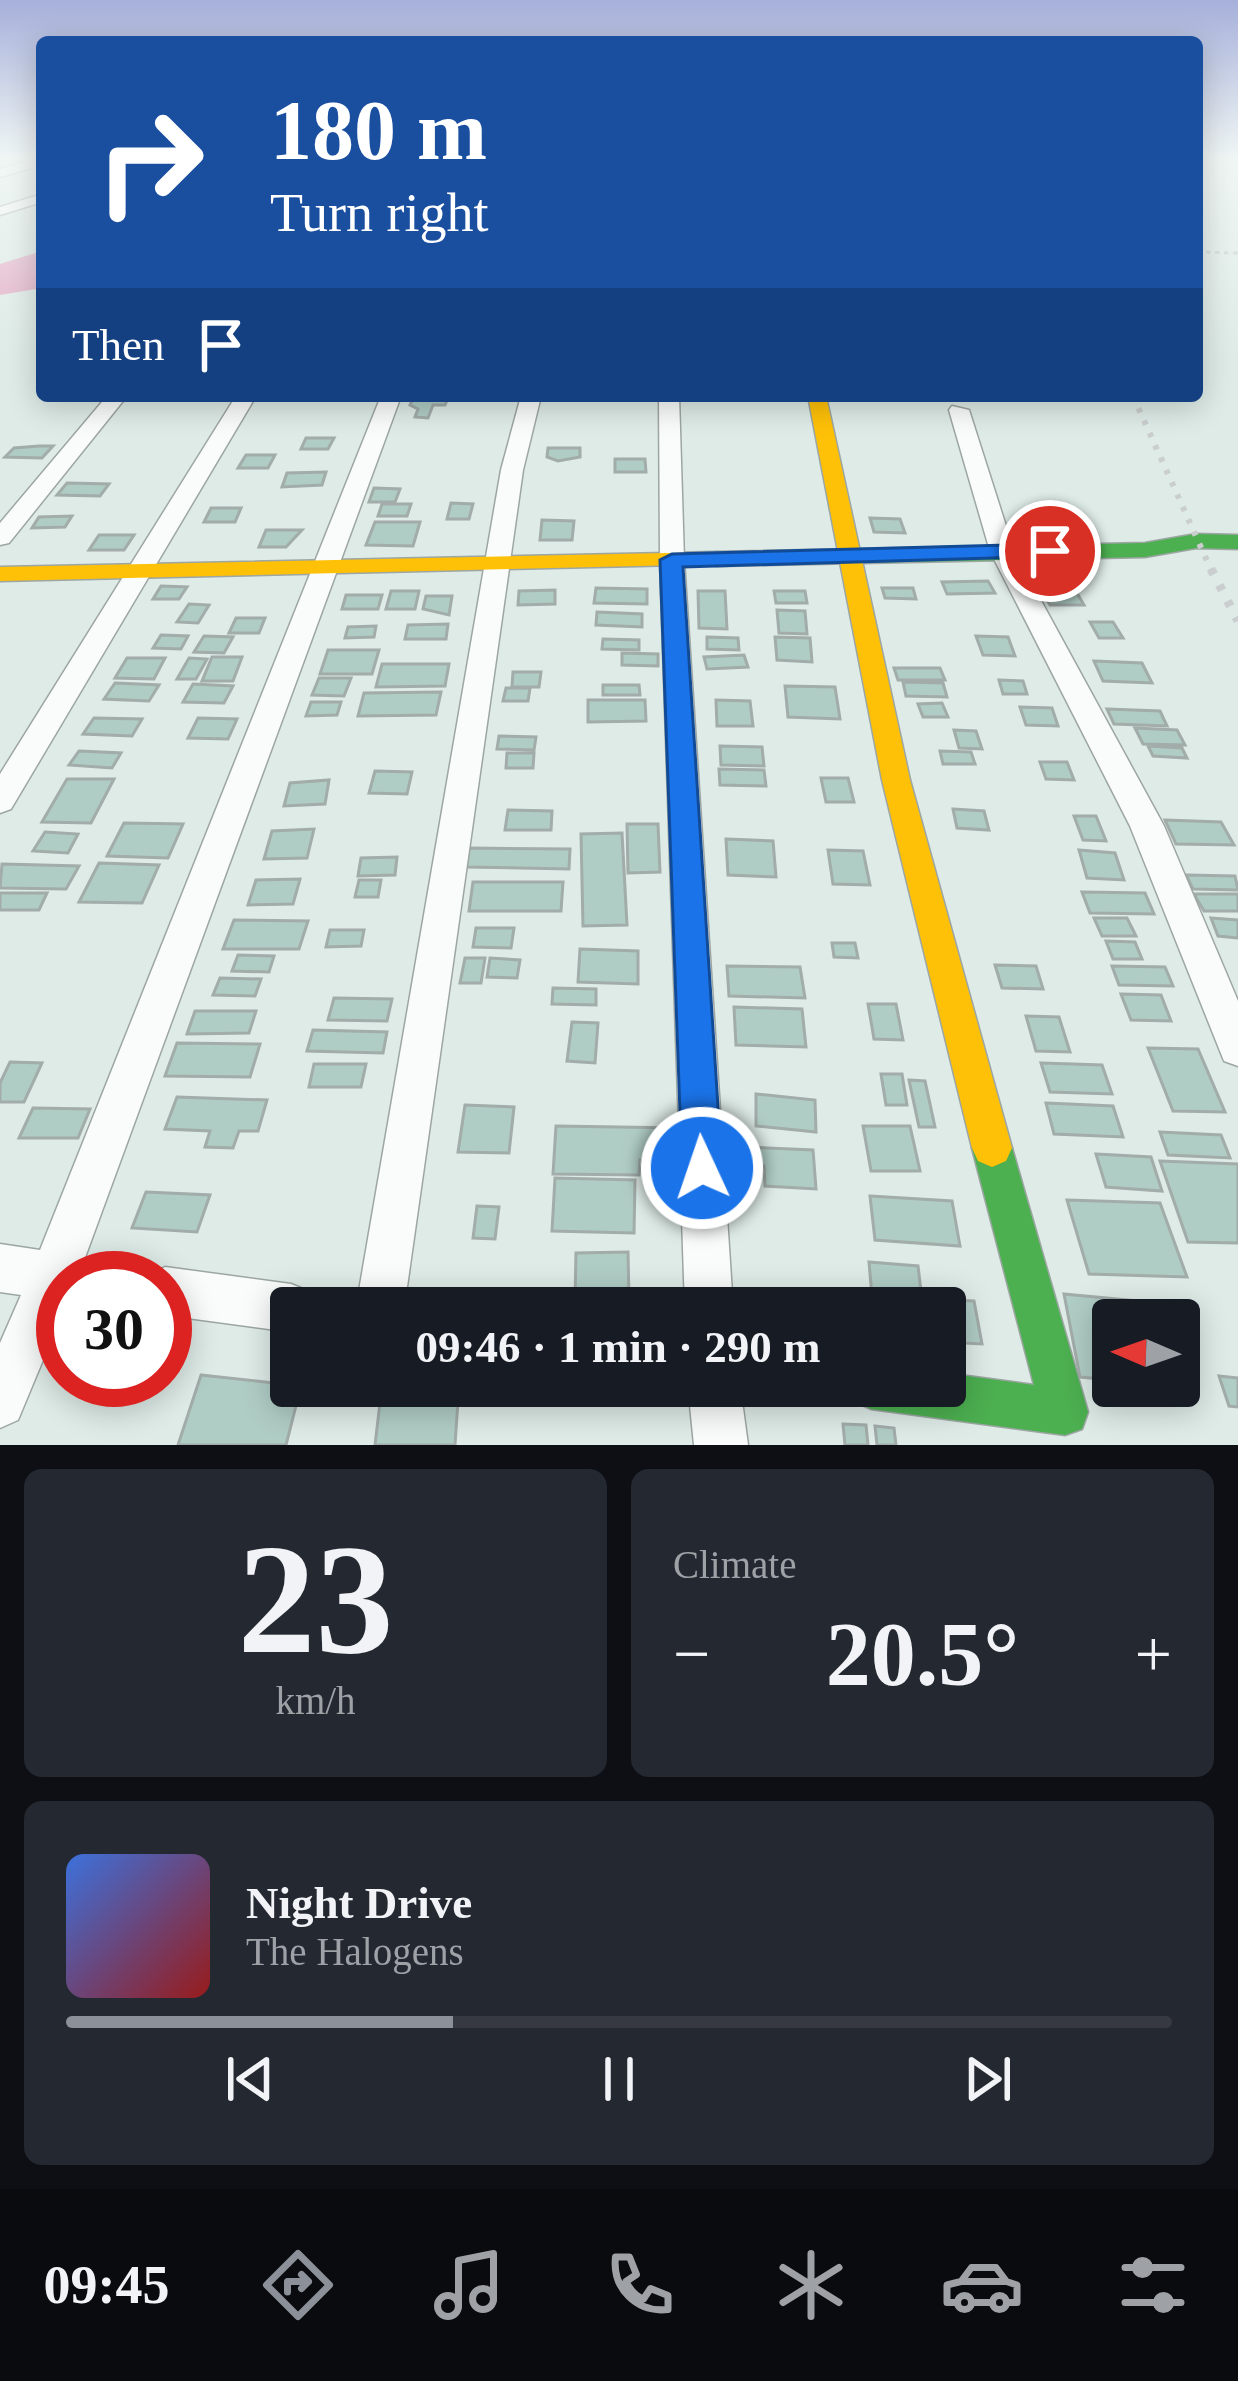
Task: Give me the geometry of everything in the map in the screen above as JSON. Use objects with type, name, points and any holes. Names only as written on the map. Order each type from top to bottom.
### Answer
[{"type":"street","points":[[0,538],[112,402]]},
{"type":"street","points":[[0,801],[241,402]]},
{"type":"street","points":[[69,1251],[389,402]]},
{"type":"street","points":[[383,1287],[501,564],[512,470],[529,402]]},
{"type":"street","points":[[669,402],[672,560],[708,1287]]},
{"type":"street","points":[[818,402],[843,556],[931,923],[1064,1412],[966,1399]]},
{"type":"street","points":[[959,410],[1002,551],[1147,826],[1238,1048]]},
{"type":"street","points":[[0,574],[843,556],[1238,542]]},
{"type":"street","points":[[0,1268],[36,1273]]},
{"type":"street","points":[[192,1295],[270,1305]]},
{"type":"street","points":[[0,1402],[36,1326]]},
{"type":"street","points":[[716,1407],[721,1445]]},
{"type":"path","points":[[1203,252],[1238,253]]},
{"type":"shaded area","points":[[36,253],[36,289],[0,295],[0,264]]},
{"type":"building","points":[[446,402],[433,405],[428,418],[415,417],[418,409],[410,405]]},
{"type":"building","points":[[306,438],[334,438],[328,449],[301,449]]},
{"type":"building","points":[[53,446],[42,458],[5,457],[14,448]]},
{"type":"building","points":[[548,448],[580,448],[580,457],[558,461],[547,457]]},
{"type":"building","points":[[246,455],[275,455],[268,468],[238,468]]},
{"type":"building","points":[[615,459],[645,459],[646,472],[615,472]]},
{"type":"building","points":[[326,472],[322,485],[282,487],[287,473]]},
{"type":"building","points":[[67,483],[109,484],[100,496],[57,495]]},
{"type":"building","points":[[374,488],[400,489],[395,502],[369,502]]},
{"type":"building","points":[[451,503],[473,504],[469,519],[447,519]]},
{"type":"building","points":[[382,504],[411,504],[407,516],[378,516]]},
{"type":"building","points":[[211,508],[241,508],[235,522],[204,522]]},
{"type":"building","points":[[72,516],[65,527],[32,528],[39,517]]},
{"type":"building","points":[[870,518],[900,519],[905,533],[874,532]]},
{"type":"building","points":[[542,520],[574,521],[572,540],[540,540]]},
{"type":"building","points":[[375,522],[420,522],[413,546],[366,545]]},
{"type":"building","points":[[266,530],[302,530],[286,547],[259,547]]},
{"type":"building","points":[[1043,531],[1078,533],[1082,544],[1047,542]]},
{"type":"building","points":[[99,535],[134,535],[124,550],[89,550]]},
{"type":"building","points":[[988,581],[995,593],[947,594],[942,582]]},
{"type":"building","points":[[1038,583],[1071,583],[1084,605],[1050,605]]},
{"type":"building","points":[[161,586],[187,587],[179,599],[153,599]]},
{"type":"building","points":[[596,588],[647,589],[647,604],[594,603]]},
{"type":"building","points":[[882,588],[913,588],[916,599],[885,598]]},
{"type":"building","points":[[555,590],[555,604],[518,605],[519,591]]},
{"type":"building","points":[[391,591],[419,591],[415,609],[386,609]]},
{"type":"building","points":[[698,591],[725,591],[727,629],[699,628]]},
{"type":"building","points":[[774,591],[805,591],[807,603],[776,603]]},
{"type":"building","points":[[346,595],[382,595],[378,609],[342,609]]},
{"type":"building","points":[[426,596],[452,596],[449,615],[423,609]]},
{"type":"building","points":[[189,604],[209,605],[198,623],[177,622]]},
{"type":"building","points":[[777,610],[805,611],[807,634],[779,633]]},
{"type":"building","points":[[597,612],[642,614],[642,627],[596,625]]},
{"type":"building","points":[[236,618],[265,618],[259,633],[229,633]]},
{"type":"building","points":[[1090,622],[1113,622],[1123,638],[1099,638]]},
{"type":"building","points":[[448,624],[446,639],[405,639],[408,625]]},
{"type":"building","points":[[376,626],[374,637],[345,638],[348,627]]},
{"type":"building","points":[[161,635],[188,636],[181,649],[153,648]]},
{"type":"building","points":[[204,636],[233,637],[224,653],[194,652]]},
{"type":"building","points":[[976,636],[1008,637],[1015,656],[983,655]]},
{"type":"building","points":[[707,637],[738,638],[739,650],[707,649]]},
{"type":"building","points":[[775,637],[810,638],[812,662],[777,660]]},
{"type":"building","points":[[603,639],[639,640],[639,650],[602,649]]},
{"type":"building","points":[[328,650],[379,650],[372,674],[320,674]]},
{"type":"building","points":[[622,653],[658,654],[658,666],[622,665]]},
{"type":"building","points":[[744,655],[748,667],[707,669],[704,657]]},
{"type":"building","points":[[212,657],[242,657],[233,681],[202,681]]},
{"type":"building","points":[[127,658],[165,658],[154,679],[115,678]]},
{"type":"building","points":[[189,658],[207,659],[196,679],[177,679]]},
{"type":"building","points":[[1094,661],[1142,663],[1152,683],[1103,681]]},
{"type":"building","points":[[382,664],[449,664],[445,686],[376,687]]},
{"type":"building","points":[[894,668],[940,668],[945,680],[898,680]]},
{"type":"building","points":[[513,672],[541,672],[539,687],[512,687]]},
{"type":"building","points":[[319,678],[351,678],[344,696],[312,695]]},
{"type":"building","points":[[999,680],[1023,681],[1027,694],[1003,694]]},
{"type":"building","points":[[903,682],[943,683],[947,697],[906,696]]},
{"type":"building","points":[[115,683],[159,685],[149,701],[104,699]]},
{"type":"building","points":[[193,684],[233,686],[224,703],[183,702]]},
{"type":"building","points":[[603,685],[639,685],[640,695],[603,695]]},
{"type":"building","points":[[785,686],[835,687],[840,719],[788,717]]},
{"type":"building","points":[[506,688],[530,688],[528,701],[503,701]]},
{"type":"building","points":[[441,692],[436,715],[358,716],[364,693]]},
{"type":"building","points":[[588,700],[645,700],[646,721],[588,722]]},
{"type":"building","points":[[716,700],[750,701],[753,726],[717,726]]},
{"type":"building","points":[[311,702],[341,702],[337,715],[306,716]]},
{"type":"building","points":[[942,703],[948,717],[923,717],[918,704]]},
{"type":"building","points":[[1020,707],[1052,708],[1058,726],[1026,725]]},
{"type":"building","points":[[1107,709],[1160,711],[1167,726],[1114,724]]},
{"type":"building","points":[[94,718],[142,719],[132,736],[83,734]]},
{"type":"building","points":[[198,718],[237,719],[228,739],[188,738]]},
{"type":"building","points":[[1135,728],[1177,730],[1185,745],[1143,744]]},
{"type":"building","points":[[954,730],[976,731],[982,749],[959,748]]},
{"type":"building","points":[[499,736],[536,737],[534,750],[497,749]]},
{"type":"building","points":[[720,746],[762,747],[764,766],[721,765]]},
{"type":"building","points":[[1148,746],[1182,748],[1187,758],[1153,756]]},
{"type":"building","points":[[79,751],[121,753],[112,768],[69,765]]},
{"type":"building","points":[[940,751],[971,752],[975,764],[943,764]]},
{"type":"building","points":[[507,753],[534,753],[533,768],[506,768]]},
{"type":"building","points":[[1040,762],[1067,762],[1074,780],[1046,779]]},
{"type":"building","points":[[719,769],[764,770],[766,786],[720,785]]},
{"type":"building","points":[[375,771],[412,772],[407,794],[369,793]]},
{"type":"building","points":[[821,778],[848,778],[854,802],[826,802]]},
{"type":"building","points":[[67,779],[114,779],[91,823],[42,822]]},
{"type":"building","points":[[329,780],[325,804],[284,806],[290,783]]},
{"type":"building","points":[[953,809],[984,811],[989,830],[957,828]]},
{"type":"building","points":[[508,810],[552,811],[551,830],[505,830]]},
{"type":"building","points":[[1074,816],[1096,816],[1106,841],[1083,840]]},
{"type":"building","points":[[1165,820],[1221,822],[1234,845],[1176,844]]},
{"type":"building","points":[[124,823],[183,824],[168,858],[107,856]]},
{"type":"building","points":[[627,824],[658,824],[660,872],[628,873]]},
{"type":"building","points":[[314,829],[307,858],[264,859],[272,831]]},
{"type":"building","points":[[45,832],[78,834],[68,853],[33,851]]},
{"type":"building","points":[[622,833],[627,925],[583,926],[581,834]]},
{"type":"building","points":[[726,839],[773,841],[776,877],[728,875]]},
{"type":"building","points":[[469,848],[570,849],[569,869],[466,867]]},
{"type":"building","points":[[828,850],[863,851],[870,885],[833,884]]},
{"type":"building","points":[[1079,850],[1115,853],[1124,880],[1087,878]]},
{"type":"building","points":[[397,857],[395,875],[358,876],[361,858]]},
{"type":"building","points":[[99,863],[159,865],[142,903],[79,902]]},
{"type":"building","points":[[2,864],[79,866],[66,889],[0,888]]},
{"type":"building","points":[[1186,875],[1235,876],[1238,890],[1193,889]]},
{"type":"building","points":[[300,879],[293,904],[248,905],[256,880]]},
{"type":"building","points":[[359,880],[381,880],[378,897],[355,897]]},
{"type":"building","points":[[473,882],[563,882],[561,911],[469,911]]},
{"type":"building","points":[[1082,892],[1145,893],[1154,914],[1090,913]]},
{"type":"building","points":[[0,893],[47,893],[39,910],[0,910]]},
{"type":"building","points":[[1194,894],[1238,894],[1238,911],[1204,911]]},
{"type":"building","points":[[1094,918],[1127,918],[1136,936],[1102,936]]},
{"type":"building","points":[[1211,918],[1238,920],[1238,938],[1218,936]]},
{"type":"building","points":[[234,920],[308,921],[299,949],[223,949]]},
{"type":"building","points":[[476,928],[514,928],[511,948],[473,947]]},
{"type":"building","points":[[330,930],[364,930],[361,946],[326,947]]},
{"type":"building","points":[[1106,941],[1135,942],[1142,959],[1113,959]]},
{"type":"building","points":[[832,943],[855,943],[858,958],[834,957]]},
{"type":"building","points":[[580,949],[638,951],[638,984],[578,982]]},
{"type":"building","points":[[238,955],[274,956],[269,972],[232,971]]},
{"type":"building","points":[[465,958],[485,958],[481,983],[460,983]]},
{"type":"building","points":[[490,958],[520,960],[517,978],[487,977]]},
{"type":"building","points":[[995,965],[1036,966],[1043,989],[1002,988]]},
{"type":"building","points":[[727,966],[800,967],[805,998],[729,996]]},
{"type":"building","points":[[1112,966],[1165,967],[1173,986],[1119,985]]},
{"type":"building","points":[[220,978],[261,979],[255,996],[213,995]]},
{"type":"building","points":[[553,988],[596,989],[596,1005],[552,1004]]},
{"type":"building","points":[[1121,994],[1161,995],[1171,1021],[1131,1020]]},
{"type":"building","points":[[334,998],[392,999],[387,1021],[328,1020]]},
{"type":"building","points":[[868,1004],[896,1004],[903,1040],[874,1039]]},
{"type":"building","points":[[734,1007],[802,1009],[806,1047],[736,1045]]},
{"type":"building","points":[[195,1011],[256,1011],[249,1033],[187,1034]]},
{"type":"building","points":[[1026,1016],[1059,1017],[1070,1052],[1036,1051]]},
{"type":"building","points":[[572,1022],[598,1023],[595,1063],[567,1061]]},
{"type":"building","points":[[313,1030],[387,1032],[383,1053],[307,1051]]},
{"type":"building","points":[[177,1043],[260,1044],[250,1077],[165,1076]]},
{"type":"building","points":[[1148,1048],[1198,1049],[1225,1112],[1173,1111]]},
{"type":"building","points":[[10,1062],[42,1063],[24,1102],[0,1102],[0,1083]]},
{"type":"building","points":[[1041,1063],[1102,1065],[1112,1094],[1050,1092]]},
{"type":"building","points":[[314,1064],[366,1064],[361,1087],[309,1087]]},
{"type":"building","points":[[881,1074],[902,1074],[907,1105],[886,1105]]},
{"type":"building","points":[[909,1080],[925,1081],[935,1127],[919,1127]]},
{"type":"building","points":[[756,1094],[815,1100],[816,1132],[756,1126]]},
{"type":"building","points":[[177,1097],[267,1100],[258,1131],[239,1131],[233,1148],[205,1147],[210,1131],[165,1129]]},
{"type":"building","points":[[1046,1103],[1113,1106],[1123,1137],[1054,1134]]},
{"type":"building","points":[[465,1105],[514,1107],[509,1153],[458,1152]]},
{"type":"building","points":[[33,1108],[90,1109],[78,1138],[19,1138]]},
{"type":"building","points":[[556,1126],[680,1128],[681,1160],[640,1160],[639,1175],[553,1174]]},
{"type":"building","points":[[863,1126],[910,1126],[920,1171],[871,1171]]},
{"type":"building","points":[[1160,1132],[1221,1135],[1230,1158],[1168,1155]]},
{"type":"building","points":[[748,1147],[813,1150],[816,1189],[765,1186],[764,1166],[750,1166]]},
{"type":"building","points":[[1096,1154],[1151,1157],[1162,1191],[1106,1187]]},
{"type":"building","points":[[1160,1161],[1238,1164],[1238,1243],[1188,1242]]},
{"type":"building","points":[[555,1178],[635,1180],[634,1233],[552,1231]]},
{"type":"building","points":[[146,1192],[210,1195],[197,1232],[132,1228]]},
{"type":"building","points":[[870,1196],[952,1201],[960,1246],[875,1240]]},
{"type":"building","points":[[1067,1200],[1160,1203],[1187,1277],[1089,1274]]},
{"type":"building","points":[[477,1206],[499,1207],[495,1239],[473,1238]]},
{"type":"building","points":[[628,1252],[629,1287],[575,1287],[576,1253]]},
{"type":"building","points":[[869,1262],[918,1266],[920,1287],[871,1287]]},
{"type":"building","points":[[1064,1294],[1116,1299],[1092,1299],[1092,1378],[1080,1377]]},
{"type":"building","points":[[966,1301],[974,1301],[982,1344],[966,1343]]},
{"type":"building","points":[[201,1375],[270,1383],[270,1407],[296,1407],[286,1445],[178,1445]]},
{"type":"building","points":[[1219,1376],[1238,1378],[1238,1407],[1229,1406]]},
{"type":"building","points":[[380,1407],[458,1407],[455,1445],[375,1445]]},
{"type":"building","points":[[843,1424],[866,1425],[868,1445],[845,1445]]},
{"type":"building","points":[[875,1426],[894,1428],[896,1445],[877,1445]]},
{"type":"railway","points":[[1136,402],[1212,572]]},
{"type":"railway","points":[[1211,569],[1238,621]]},
{"type":"traffic: fast","points":[[716,559],[1145,550],[1196,541],[1238,542]]},
{"type":"traffic: fast","points":[[966,1399],[1065,1412],[992,1148]]},
{"type":"traffic: slow","points":[[818,402],[896,780],[992,1148]]},
{"type":"traffic: slow","points":[[0,574],[716,559]]},
{"type":"route","points":[[702,1168],[672,560],[1050,551]]}]
